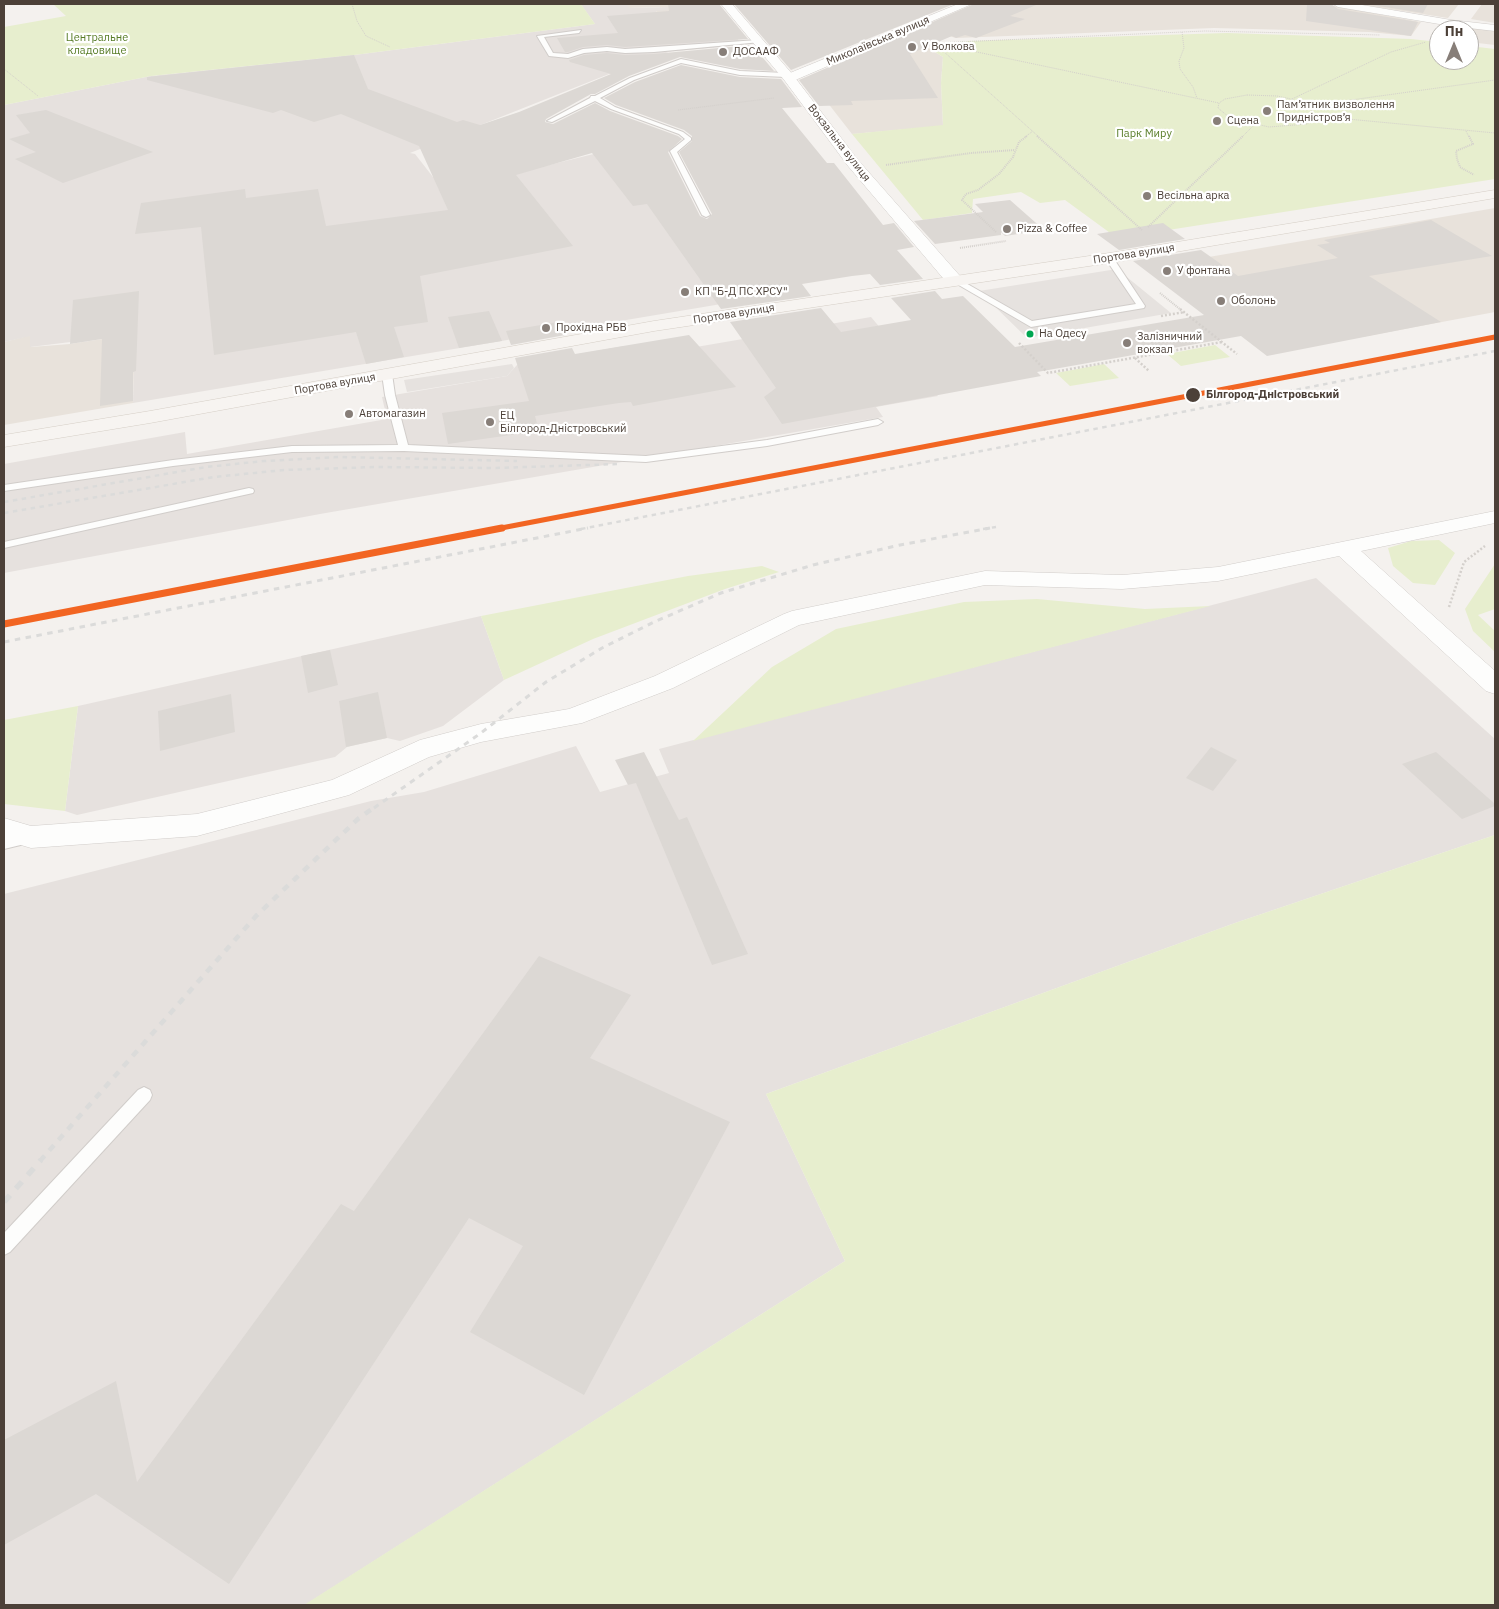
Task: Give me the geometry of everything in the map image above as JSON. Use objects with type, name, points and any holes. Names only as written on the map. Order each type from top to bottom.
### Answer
[{"type":"main road","name":"Портова вулиця","points":[[4,441],[150,417],[654,326],[1109,258],[1495,194]]},
{"type":"street","name":"Вокзальна вулиця","points":[[726,4],[788,76],[853,163],[954,280]]},
{"type":"street","name":"Миколаївська вулиця","points":[[788,76],[968,4]]},
{"type":"street","points":[[1338,4],[1429,23]]},
{"type":"street","points":[[1454,20],[1463,10]]},
{"type":"street","points":[[1479,28],[1495,28]]},
{"type":"street","points":[[4,829],[31,837],[197,825],[339,788],[420,750],[481,733],[573,717],[664,682],[792,619],[985,578],[1122,582],[1218,574],[1495,517]]},
{"type":"street","points":[[1344,548],[1440,633],[1495,685]]},
{"type":"lane","points":[[579,30],[540,36],[551,55],[568,56],[583,51],[607,49],[625,51],[654,50],[758,42]]},
{"type":"lane","points":[[550,120],[632,79],[681,61],[740,73],[788,76]]},
{"type":"lane","points":[[593,97],[613,108],[681,133],[689,139],[673,151],[706,215]]},
{"type":"lane","points":[[954,280],[1031,324],[1141,306],[1109,258]]},
{"type":"lane","points":[[387,374],[390,395],[404,448]]},
{"type":"lane","points":[[4,488],[173,463],[292,449],[404,448],[646,459],[767,443],[878,422]]},
{"type":"lane","points":[[4,545],[249,491]]},
{"type":"lane","points":[[4,844],[31,837]]},
{"type":"lane","points":[[4,1246],[144,1095]]},
{"type":"path","points":[[352,4],[357,21],[366,36],[390,48]]},
{"type":"path","points":[[1182,32],[1184,48],[1178,61],[1180,69],[1193,87],[1197,98]]},
{"type":"path","points":[[934,42],[1182,32],[1386,35]]},
{"type":"path","points":[[1291,100],[1391,52],[1429,41]]},
{"type":"path","points":[[934,42],[1219,103],[1225,99],[1247,95],[1291,100],[1308,106],[1314,111],[1316,116]]},
{"type":"path","points":[[934,42],[1144,231],[1254,125]]},
{"type":"path","points":[[4,69],[38,96]]},
{"type":"path","points":[[1308,106],[1495,80]]},
{"type":"path","points":[[634,116],[802,95]]},
{"type":"path","points":[[1219,103],[1218,108],[1222,113],[1241,122],[1254,125],[1284,128],[1307,124],[1314,120],[1316,116]]},
{"type":"path","points":[[1316,116],[1495,133]]},
{"type":"path","points":[[1465,130],[1473,144],[1456,151],[1457,159],[1460,167],[1478,176]]},
{"type":"path","points":[[996,232],[962,200],[966,194],[978,190],[999,174],[1013,157],[1019,142],[1033,131]]},
{"type":"path","points":[[884,165],[971,152],[1015,150]]},
{"type":"path","points":[[952,250],[1006,242]]},
{"type":"path","points":[[1157,290],[1237,354]]},
{"type":"path","points":[[1048,373],[1222,342]]},
{"type":"path","points":[[1135,358],[1149,371]]},
{"type":"path","points":[[1440,633],[1464,562],[1488,544]]},
{"type":"shaded area","points":[[581,4],[712,4],[721,15],[666,23],[655,10],[668,7],[628,8],[582,6]]},
{"type":"shaded area","points":[[627,4],[629,8],[668,7],[669,10],[656,11],[666,23],[723,20],[742,45],[666,52],[678,57],[618,76],[609,74],[410,153],[415,154],[433,177],[545,166],[622,147],[745,300],[133,403],[135,334],[30,347],[30,336],[4,342],[4,105],[151,76],[354,55],[595,24],[582,6]]},
{"type":"shaded area","points":[[988,4],[1324,4],[1421,22],[1411,36],[1369,32],[1214,28],[956,38],[927,30]]},
{"type":"shaded area","points":[[1358,4],[1459,4],[1448,18]]},
{"type":"shaded area","points":[[1482,4],[1495,4],[1495,23],[1471,19]]},
{"type":"shaded area","points":[[1479,29],[1495,31],[1495,45],[1479,43]]},
{"type":"shaded area","points":[[899,40],[927,47],[943,57],[941,83],[943,126],[852,134],[813,84]]},
{"type":"shaded area","points":[[1495,208],[1495,312],[1362,337],[1197,259]]},
{"type":"shaded area","points":[[1117,269],[1171,313],[1027,338],[979,291]]},
{"type":"shaded area","points":[[871,317],[938,396],[876,407],[883,417],[320,514],[4,573],[4,464],[185,432],[187,454],[387,419],[382,397],[507,376],[517,365],[624,346],[632,358]]},
{"type":"shaded area","points":[[135,334],[133,403],[4,425],[4,342],[31,335],[31,347],[70,344]]},
{"type":"shaded area","points":[[512,364],[514,368],[507,376],[407,392],[404,380]]},
{"type":"shaded area","points":[[1316,578],[1495,739],[1495,835],[1235,923],[766,1094],[845,1261],[305,1605],[4,1605],[4,894],[371,801],[424,792],[576,746],[600,792],[669,773],[659,749]]},
{"type":"shaded area","points":[[481,616],[504,680],[443,726],[400,741],[387,738],[347,747],[335,757],[77,815],[65,811],[78,706]]},
{"type":"green space","name":"Центральне кладовище","points":[[53,4],[581,4],[595,24],[354,55],[151,76],[4,105],[4,27],[66,16]]},
{"type":"green space","name":"Парк Миру","points":[[1227,33],[1411,39],[1429,41],[1429,70],[1479,70],[1479,47],[1495,49],[1495,179],[1117,238],[1065,200],[1040,203],[1021,192],[973,199],[972,213],[923,220],[852,134],[943,125],[941,83],[943,57],[935,52],[943,44],[968,41]]},
{"type":"green space","points":[[1215,345],[1230,357],[1181,366],[1167,354]]},
{"type":"green space","points":[[1104,364],[1119,378],[1070,386],[1056,373]]},
{"type":"green space","points":[[1439,540],[1455,553],[1435,585],[1413,583],[1393,566],[1388,548],[1411,541]]},
{"type":"green space","points":[[1495,564],[1495,609],[1478,615],[1495,631],[1495,652],[1473,631],[1465,609]]},
{"type":"green space","points":[[762,566],[779,572],[725,589],[593,639],[504,680],[481,616],[688,576]]},
{"type":"green space","points":[[1037,599],[1145,609],[1210,606],[693,741],[772,667],[836,629],[964,602]]},
{"type":"green space","points":[[78,706],[65,811],[4,804],[4,720]]},
{"type":"green space","points":[[1495,835],[1495,1605],[304,1605],[845,1261],[766,1094],[1235,923]]},
{"type":"building","points":[[668,4],[719,4],[748,39],[625,47],[607,45],[583,47],[565,52],[557,38],[618,33],[607,16],[669,11]]},
{"type":"building","points":[[734,4],[954,4],[791,70]]},
{"type":"building","points":[[974,4],[1036,5],[1010,16],[1025,19],[976,38],[965,35],[956,38],[952,36],[910,54],[938,98],[851,101],[853,105],[819,106],[799,80]]},
{"type":"building","points":[[1307,4],[1331,4],[1338,9],[1418,22],[1411,36],[1306,21]]},
{"type":"building","points":[[1366,4],[1428,4],[1423,13]]},
{"type":"building","points":[[752,45],[774,71],[740,69],[680,57],[629,76],[595,94],[591,94],[546,119],[545,122],[553,124],[595,103],[610,111],[678,136],[682,139],[668,152],[700,216],[707,219],[712,214],[679,152],[692,141],[692,136],[684,130],[616,105],[604,98],[635,82],[681,65],[740,77],[781,79],[802,107],[782,108],[827,163],[834,163],[883,225],[894,223],[914,247],[897,250],[923,279],[880,285],[870,274],[852,276],[802,284],[811,296],[721,309],[647,204],[633,206],[592,153],[516,175],[573,246],[420,276],[428,322],[394,327],[404,357],[366,364],[356,332],[214,355],[201,227],[135,234],[141,203],[245,189],[246,198],[318,189],[326,226],[448,210],[419,146],[341,114],[314,122],[281,110],[273,113],[147,80],[147,77],[354,55],[368,89],[457,122],[463,120],[480,125],[519,112],[611,74],[570,62],[569,60],[584,55],[607,53],[625,55],[654,54]]},
{"type":"building","points":[[46,110],[153,152],[63,183],[15,159],[36,152],[9,139],[30,133],[16,115]]},
{"type":"building","points":[[1010,200],[1044,230],[1005,236],[1001,232],[1001,235],[935,244],[914,221],[983,212],[975,204]]},
{"type":"building","points":[[1431,220],[1492,256],[1369,276],[1441,322],[1267,356],[1241,336],[1037,372],[1041,376],[782,424],[764,397],[776,388],[730,322],[821,308],[841,332],[911,320],[891,298],[935,291],[942,299],[963,296],[1015,347],[1204,315],[1133,261],[1201,250],[1238,276],[1338,258],[1317,245],[1330,243],[1324,240]]},
{"type":"building","points":[[1163,223],[1185,239],[1119,250],[1097,234]]},
{"type":"building","points":[[139,291],[136,371],[133,372],[133,401],[100,406],[102,339],[70,344],[73,300]]},
{"type":"building","points":[[489,311],[502,341],[459,348],[448,317]]},
{"type":"building","points":[[558,322],[565,335],[511,345],[506,331]]},
{"type":"building","points":[[689,335],[736,387],[633,406],[631,402],[619,403],[535,416],[539,431],[448,444],[442,413],[529,401],[515,358],[572,348],[575,354]]},
{"type":"building","points":[[330,650],[338,685],[308,693],[301,656]]},
{"type":"building","points":[[378,692],[387,738],[346,747],[339,701]]},
{"type":"building","points":[[231,694],[235,732],[160,751],[158,711]]},
{"type":"building","points":[[1211,747],[1237,760],[1213,791],[1186,778]]},
{"type":"building","points":[[644,752],[679,820],[687,817],[748,954],[712,965],[636,783],[628,785],[615,760]]},
{"type":"building","points":[[1436,752],[1495,806],[1462,819],[1402,764]]},
{"type":"building","points":[[539,956],[631,995],[590,1058],[730,1122],[584,1395],[470,1332],[523,1246],[469,1218],[229,1584],[96,1494],[4,1545],[4,1440],[116,1381],[137,1482],[341,1204],[354,1211]]},
{"type":"railway","points":[[581,529],[1495,351]]},
{"type":"railway","points":[[4,502],[206,467],[264,461],[340,457],[517,461]]},
{"type":"railway","points":[[4,513],[214,477],[284,470],[376,467],[495,468],[619,464]]},
{"type":"railway","points":[[983,529],[996,527]]},
{"type":"railway","points":[[4,642],[588,528]]},
{"type":"railway","points":[[374,808],[481,733],[546,682],[602,648],[654,622],[721,593],[813,565],[900,545],[990,528]]},
{"type":"railway","points":[[40,1161],[256,916],[359,818],[375,807]]},
{"type":"railway","points":[[4,1202],[41,1160]]},
{"type":"transit line","points":[[4,624],[1495,337]]},
{"type":"place","name":"У Волкова","points":[[912,47]]},
{"type":"place","name":"ДОСААФ","points":[[723,52]]},
{"type":"place","name":"Пам’ятник визволення Придністров’я","points":[[1267,111]]},
{"type":"place","name":"Сцена","points":[[1217,121]]},
{"type":"place","name":"Весільна арка","points":[[1147,196]]},
{"type":"place","name":"Pizza & Coffee","points":[[1007,229]]},
{"type":"place","name":"У фонтана","points":[[1167,271]]},
{"type":"place","name":"КП \"Б-Д ПС ХРСУ\"","points":[[685,292]]},
{"type":"place","name":"Оболонь","points":[[1221,301]]},
{"type":"place","name":"Прохідна РБВ","points":[[546,328]]},
{"type":"place","name":"На Одесу","points":[[1030,334]]},
{"type":"place","name":"Залізничний вокзал","points":[[1127,343]]},
{"type":"place","name":"Білгород-Дністровський","points":[[1193,395]]},
{"type":"place","name":"Автомагазин","points":[[349,414]]},
{"type":"place","name":"ЕЦ Білгород-Дністровський","points":[[490,422]]}]
